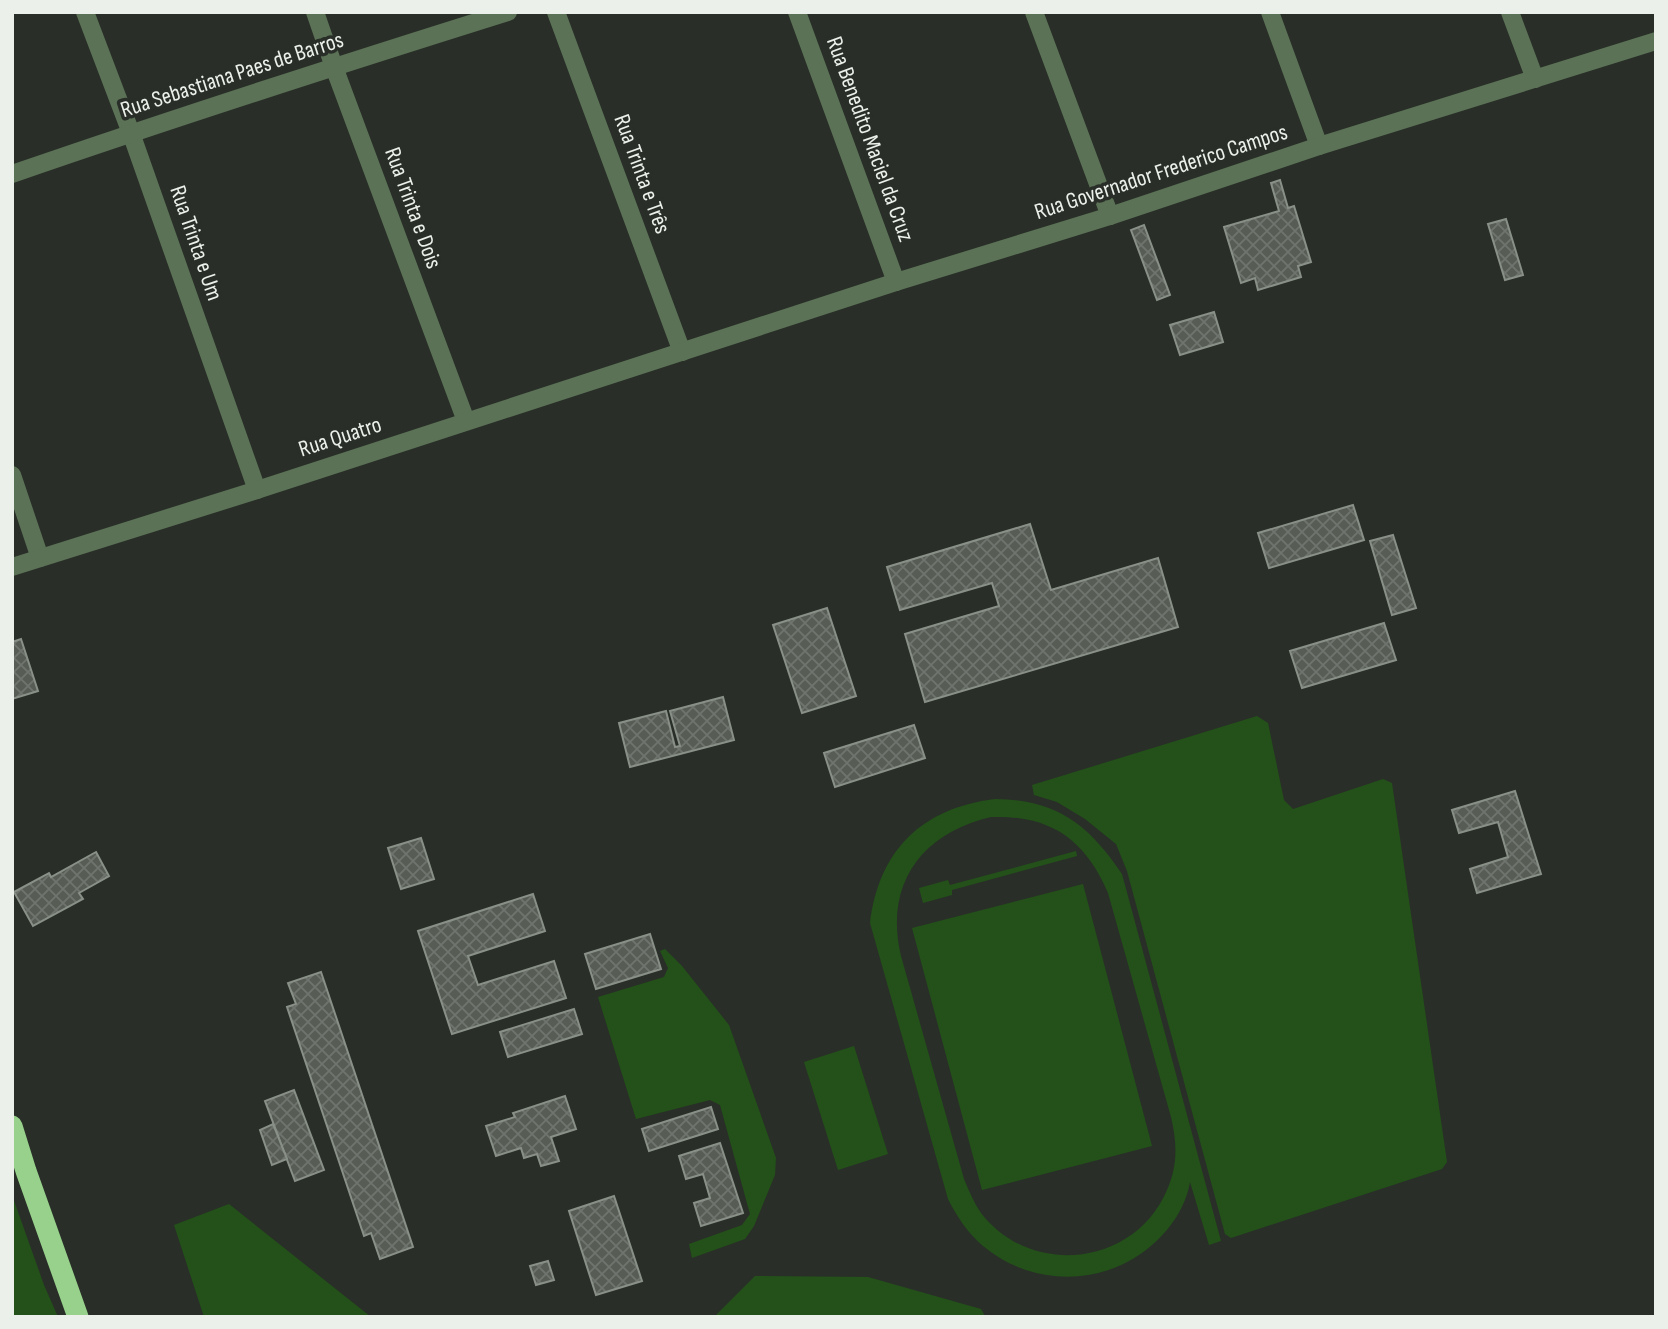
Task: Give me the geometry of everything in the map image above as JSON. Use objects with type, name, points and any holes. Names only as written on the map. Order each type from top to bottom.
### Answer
[{"type":"highway","points":[[12,1126],[16,1148],[78,1317]]},
{"type":"street","name":"Rua Trinta e Um","points":[[85,12],[131,133],[257,490]]},
{"type":"street","name":"Rua Trinta e Dois","points":[[315,12],[466,421]]},
{"type":"street","name":"Rua Sebastiana Paes de Barros","points":[[12,174],[508,12]]},
{"type":"street","name":"Rua Trinta e Três","points":[[556,12],[682,352]]},
{"type":"street","name":"Rua Benedito Maciel da Cruz","points":[[797,12],[897,282]]},
{"type":"street","points":[[1034,12],[1110,216]]},
{"type":"street","points":[[1270,12],[1319,146]]},
{"type":"street","points":[[1510,12],[1535,79]]},
{"type":"street","name":"Rua Governador Frederico Campos","points":[[682,352],[1110,216],[1319,146],[1656,41]]},
{"type":"street","name":"Rua Quatro","points":[[12,567],[682,352]]},
{"type":"street","points":[[12,475],[40,558]]},
{"type":"green space","points":[[1257,716],[1268,723],[1284,800],[1293,809],[1383,779],[1392,783],[1447,1162],[1442,1169],[1231,1238],[1225,1234],[1127,871],[1116,844],[1085,819],[1057,802],[1034,795],[1032,785]]},
{"type":"green space","points":[[995,799],[1017,800],[1053,810],[1069,818],[1097,841],[1122,874],[1221,1241],[1209,1245],[1190,1182],[1181,1208],[1159,1239],[1133,1259],[1090,1275],[1045,1275],[1023,1269],[983,1246],[955,1212],[948,1199],[870,923],[883,874],[908,837],[946,812]],"holes":[[[991,817],[1031,820],[1063,834],[1088,858],[1099,874],[1108,893],[1173,1126],[1173,1172],[1167,1190],[1152,1215],[1131,1235],[1107,1248],[1081,1254],[1053,1254],[1027,1248],[1002,1234],[978,1209],[964,1179],[901,956],[897,930],[898,907],[913,866],[927,849],[945,835]]]},
{"type":"green space","points":[[1076,851],[1077,856],[952,890],[952,895],[923,903],[919,888],[948,880],[950,885]]},
{"type":"green space","points":[[1083,884],[1152,1146],[982,1190],[912,928]]},
{"type":"green space","points":[[665,949],[729,1025],[776,1158],[775,1175],[754,1226],[745,1239],[692,1258],[689,1244],[742,1225],[750,1214],[720,1105],[710,1100],[636,1119],[598,997],[664,977],[668,968],[660,951]]},
{"type":"green space","points":[[854,1046],[888,1154],[838,1170],[804,1062]]},
{"type":"green space","points":[[12,1195],[44,1285],[58,1317],[12,1317]]},
{"type":"green space","points":[[229,1204],[371,1317],[204,1317],[174,1225]]},
{"type":"green space","points":[[755,1276],[868,1277],[981,1309],[985,1316],[714,1317]]},
{"type":"building","points":[[1280,180],[1288,208],[1294,206],[1311,262],[1298,266],[1301,277],[1258,290],[1255,278],[1241,283],[1224,227],[1279,211],[1271,183]]},
{"type":"building","points":[[1506,219],[1523,275],[1505,280],[1488,224]]},
{"type":"building","points":[[1144,225],[1170,295],[1157,300],[1131,230]]},
{"type":"building","points":[[1214,312],[1223,342],[1180,355],[1170,325]]},
{"type":"building","points":[[1353,505],[1364,540],[1269,568],[1258,533]]},
{"type":"building","points":[[1030,524],[1051,590],[1158,558],[1178,627],[925,702],[905,634],[999,606],[992,583],[900,610],[887,567]]},
{"type":"building","points":[[1393,535],[1416,608],[1392,615],[1370,541]]},
{"type":"building","points":[[827,608],[856,696],[802,713],[773,625]]},
{"type":"building","points":[[1384,623],[1396,660],[1302,688],[1290,651]]},
{"type":"building","points":[[21,639],[38,691],[12,699],[12,642]]},
{"type":"building","points":[[723,697],[734,740],[630,767],[619,723],[666,711],[675,747],[680,746],[670,711]]},
{"type":"building","points":[[914,725],[925,758],[835,787],[824,753]]},
{"type":"building","points":[[1515,791],[1541,874],[1477,893],[1470,869],[1508,857],[1498,822],[1459,833],[1452,810]]},
{"type":"building","points":[[421,838],[434,879],[401,889],[388,848]]},
{"type":"building","points":[[96,852],[109,876],[79,893],[83,899],[33,926],[14,892],[49,873],[51,877]]},
{"type":"building","points":[[533,894],[545,931],[468,956],[478,985],[554,961],[566,998],[452,1034],[418,931]]},
{"type":"building","points":[[650,934],[661,969],[596,989],[585,954]]},
{"type":"building","points":[[321,972],[413,1247],[380,1259],[371,1233],[364,1236],[287,1007],[296,1004],[288,983]]},
{"type":"building","points":[[574,1009],[582,1034],[508,1057],[500,1032]]},
{"type":"building","points":[[294,1090],[324,1170],[295,1181],[265,1101]]},
{"type":"building","points":[[565,1096],[576,1129],[551,1137],[559,1161],[541,1166],[537,1154],[524,1158],[521,1148],[496,1156],[486,1126],[515,1117],[513,1113]]},
{"type":"building","points":[[711,1107],[718,1129],[649,1151],[642,1129]]},
{"type":"building","points":[[273,1124],[287,1159],[272,1165],[260,1130]]},
{"type":"building","points":[[720,1143],[743,1213],[701,1226],[694,1203],[710,1198],[703,1174],[686,1179],[679,1156]]},
{"type":"building","points":[[614,1196],[642,1281],[596,1295],[569,1211]]},
{"type":"building","points":[[548,1261],[554,1280],[536,1285],[530,1266]]}]
